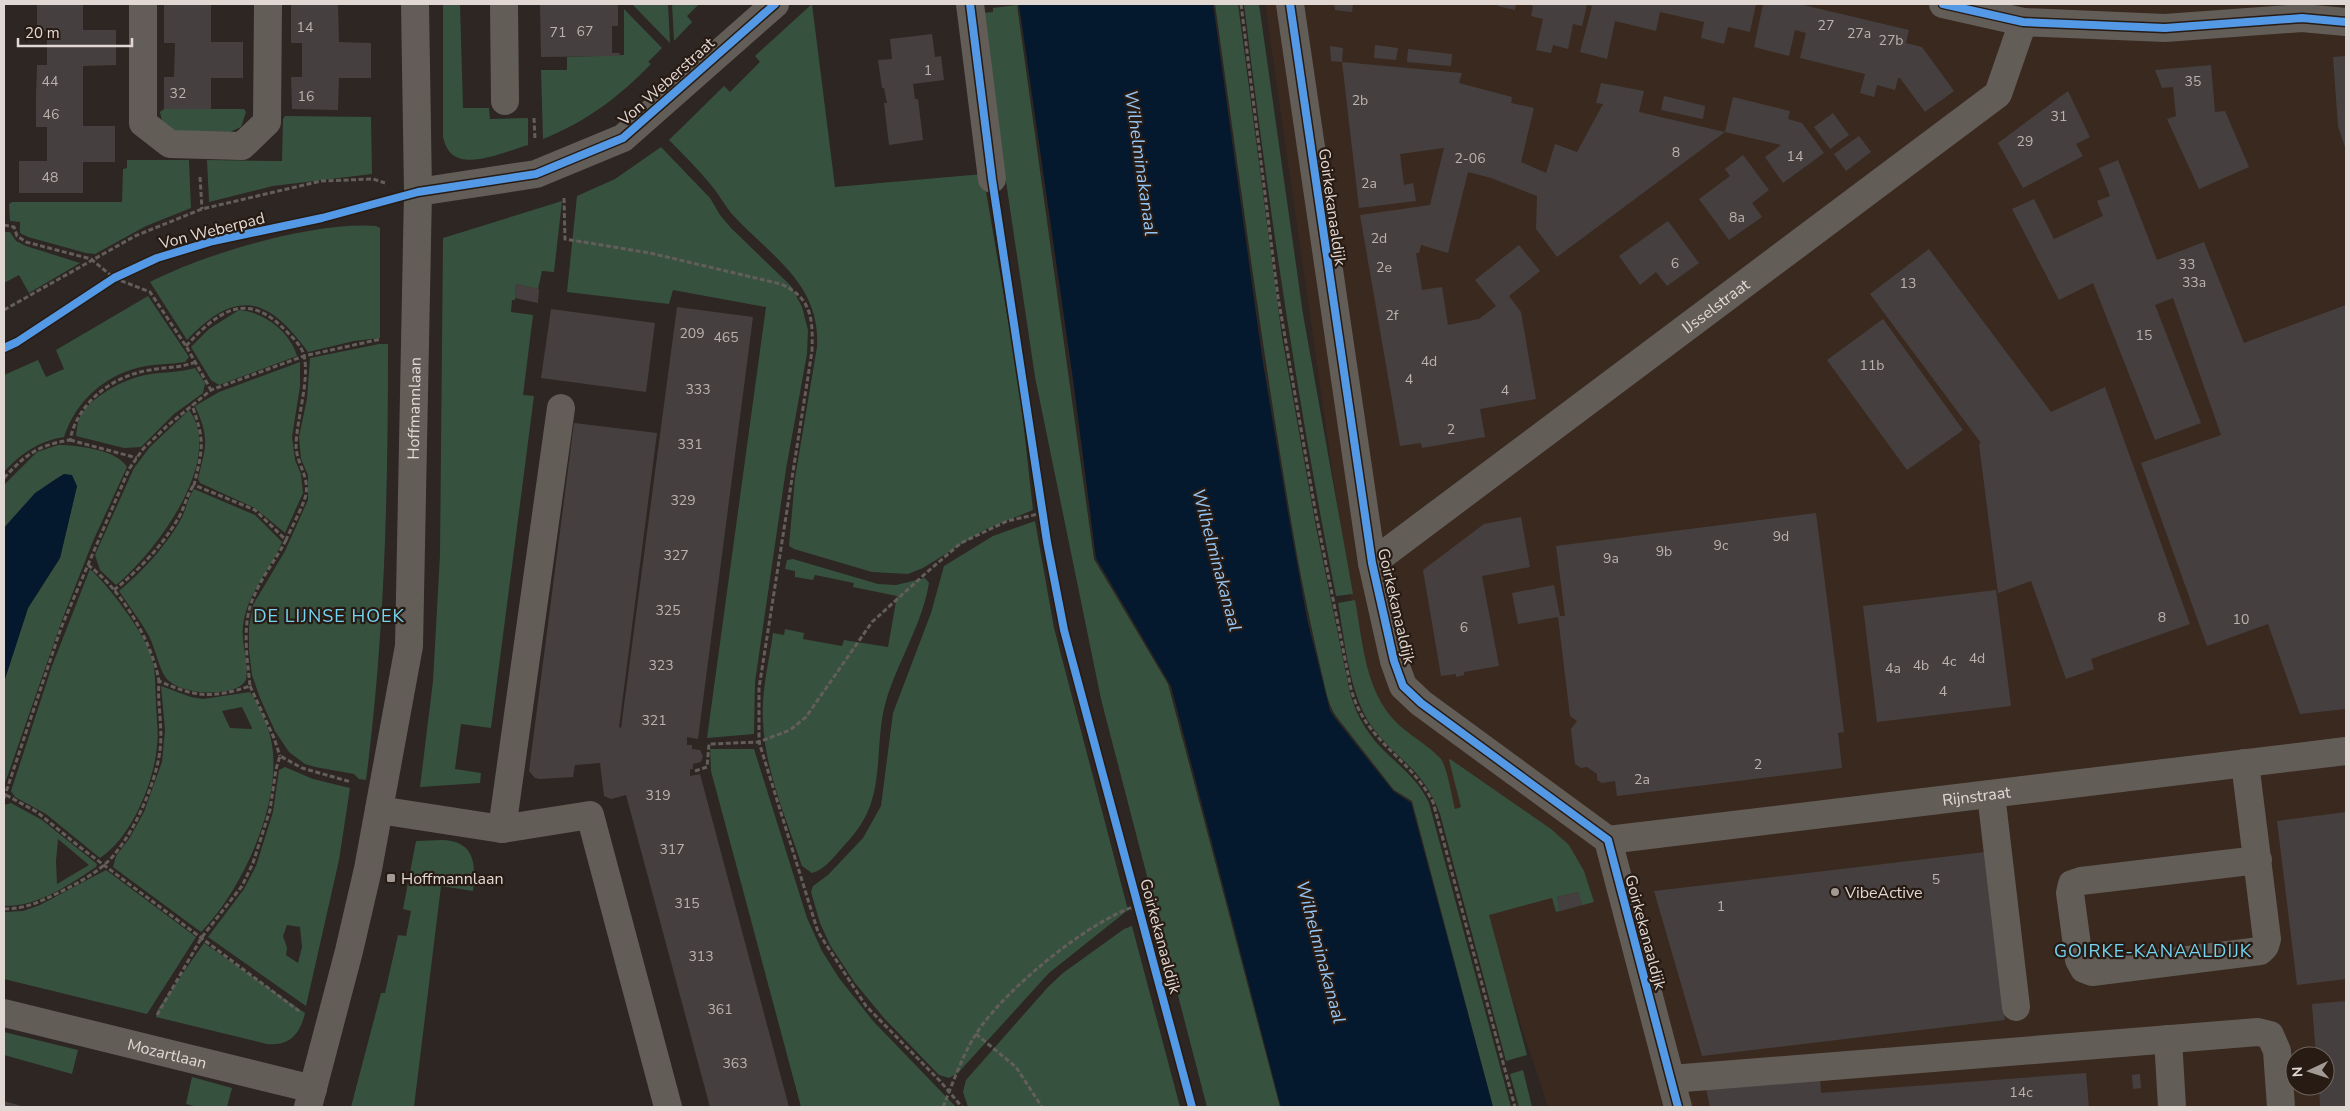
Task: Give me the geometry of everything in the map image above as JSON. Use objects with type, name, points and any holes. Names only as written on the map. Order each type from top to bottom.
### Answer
[{"type":"street","points":[[143,4],[143,123],[170,144],[242,146],[267,122],[268,4]]},
{"type":"street","name":"Hoffmannlaan","points":[[310,1098],[349,951],[381,798],[409,646],[418,192],[415,4]]},
{"type":"street","points":[[504,4],[505,101]]},
{"type":"street","name":"Von Weberstraat","points":[[418,192],[536,174],[623,138],[775,4]]},
{"type":"street","points":[[970,4],[992,179]]},
{"type":"street","name":"Goirkekanaaldijk","points":[[1290,4],[1372,562],[1394,661],[1403,686],[1420,703],[1608,840],[1678,1107]]},
{"type":"street","points":[[1943,4],[2023,22],[2165,28],[2302,18],[2346,22]]},
{"type":"street","points":[[2302,18],[2336,4]]},
{"type":"street","name":"IJsselstraat","points":[[1372,562],[1998,94],[2023,22]]},
{"type":"street","points":[[502,829],[561,408]]},
{"type":"street","name":"Rijnstraat","points":[[1608,840],[2346,751]]},
{"type":"street","points":[[2245,764],[2258,860],[2268,939],[2265,946],[2260,951],[2092,972],[2084,969],[2079,960],[2070,893],[2072,884],[2258,860]]},
{"type":"street","points":[[1992,794],[2016,1007]]},
{"type":"street","points":[[381,798],[502,829],[590,815],[668,1107]]},
{"type":"street","name":"Mozartlaan","points":[[4,1012],[139,1046],[310,1098]]},
{"type":"street","points":[[1671,1079],[2258,1032],[2270,1035],[2277,1051],[2281,1107]]},
{"type":"street","points":[[2168,1039],[2172,1107]]},
{"type":"path","points":[[505,101],[534,104],[536,174]]},
{"type":"path","points":[[562,163],[565,239],[650,253],[781,284],[796,291],[806,303],[812,333],[812,351],[759,688],[759,742],[766,770],[818,932],[866,1006],[950,1091],[962,1107]]},
{"type":"path","points":[[4,310],[135,236],[202,209],[321,181],[373,179],[418,192]]},
{"type":"path","points":[[4,225],[14,227],[17,236],[26,242],[91,260],[114,278],[150,292],[186,346],[212,390]]},
{"type":"path","points":[[106,283],[122,274]]},
{"type":"path","points":[[139,1046],[202,937],[242,886],[253,863],[270,810],[276,769],[280,756],[274,738],[250,686],[246,630],[249,608],[255,593],[286,540],[306,495],[304,470],[297,457],[296,448],[296,431],[304,385],[304,356],[292,336],[265,314],[243,307],[232,309],[215,320],[186,346]]},
{"type":"path","points":[[328,1032],[105,864],[81,848],[37,812],[5,797],[61,628],[129,469],[137,458],[167,426],[212,390],[304,356],[377,340],[416,336]]},
{"type":"path","points":[[70,440],[73,424],[81,408],[94,396],[111,385],[132,375],[150,370],[170,369],[196,362]]},
{"type":"path","points":[[114,590],[130,577],[159,546],[179,516],[194,485],[202,433],[192,405]]},
{"type":"path","points":[[4,478],[22,458],[34,450],[70,440],[137,458]]},
{"type":"path","points":[[194,485],[255,510],[286,540]]},
{"type":"path","points":[[1041,503],[1044,523]]},
{"type":"path","points":[[695,771],[707,767],[709,744],[759,742],[790,730],[806,717],[872,622],[961,543],[1007,521],[1043,513]]},
{"type":"path","points":[[4,909],[30,906],[83,880],[105,864],[141,813],[158,764],[161,748],[159,681],[156,662],[150,646],[114,590],[99,572],[88,564]]},
{"type":"path","points":[[159,681],[194,694],[208,696],[227,694],[250,686]]},
{"type":"path","points":[[280,756],[317,774],[351,782],[381,798]]},
{"type":"path","points":[[943,1107],[976,1034],[1021,981],[1072,942],[1126,909],[1139,905]]},
{"type":"path","points":[[976,1034],[1016,1067],[1042,1107]]},
{"type":"shaded area","points":[[1265,4],[2346,4],[2346,1107],[1548,1107],[1433,759],[1365,698]]},
{"type":"green space","points":[[443,4],[460,4],[463,108],[489,108],[490,119],[528,118],[528,145],[492,157],[466,160],[456,157],[448,149],[443,136]]},
{"type":"green space","points":[[632,4],[668,4],[670,43],[669,42]]},
{"type":"green space","points":[[672,4],[699,4],[687,16],[692,22],[674,41]]},
{"type":"green space","points":[[812,4],[835,187],[983,174],[1019,384],[1033,510],[984,530],[923,568],[908,574],[872,572],[789,546],[795,478],[817,347],[816,325],[811,305],[802,288],[790,272],[731,213],[706,179],[669,140],[724,86],[730,92],[760,62],[755,56]]},
{"type":"green space","points":[[1215,4],[1238,4],[1282,337],[1316,527],[1350,693],[1363,724],[1375,741],[1412,777],[1429,803],[1511,1107],[1493,1107],[1412,801],[1394,790],[1336,716],[1327,694],[1302,584],[1285,486]]},
{"type":"green space","points":[[1244,4],[1259,4],[1303,314],[1353,594],[1336,596],[1322,522],[1284,301]]},
{"type":"green space","points":[[1017,5],[1094,559],[1168,684],[1280,1107],[1207,1107],[1101,699],[1035,377],[981,13],[993,12],[993,8]]},
{"type":"green space","points":[[624,9],[662,48],[648,62],[651,64],[601,108],[574,125],[543,139],[541,70],[567,70],[567,57],[624,55]]},
{"type":"green space","points":[[164,109],[244,109],[246,112],[241,127],[230,132],[174,131],[162,121],[160,112]]},
{"type":"green space","points":[[285,116],[371,117],[372,174],[273,186],[209,202],[207,160],[282,161],[283,119]]},
{"type":"green space","points":[[661,147],[710,198],[720,215],[731,228],[791,286],[802,307],[808,330],[807,354],[786,469],[755,682],[754,734],[707,738],[766,307],[673,290],[669,304],[567,292],[577,196],[615,179]]},
{"type":"green space","points":[[127,160],[189,160],[191,208],[146,226],[95,254],[28,237],[20,233],[20,222],[10,221],[9,204],[12,202],[122,202],[123,169],[127,168]]},
{"type":"green space","points":[[562,201],[554,272],[542,271],[538,289],[516,284],[515,300],[512,300],[511,312],[533,315],[523,395],[534,396],[491,728],[461,724],[455,769],[481,773],[480,783],[420,787],[433,681],[440,555],[443,238]]},
{"type":"green space","points":[[351,226],[376,226],[380,228],[380,338],[354,341],[308,352],[279,319],[265,310],[250,306],[236,306],[221,312],[205,323],[187,340],[150,282],[173,271],[229,251],[292,234]]},
{"type":"green space","points":[[4,232],[10,232],[16,241],[26,246],[80,263],[29,293],[19,275],[4,283]]},
{"type":"green space","points":[[148,296],[189,357],[185,362],[146,366],[118,375],[106,382],[95,390],[76,411],[64,437],[46,441],[31,449],[4,472],[4,375],[38,360],[46,377],[64,369],[56,350]]},
{"type":"green space","points":[[239,310],[258,315],[275,325],[294,347],[297,356],[219,385],[211,380],[191,347],[209,329]]},
{"type":"green space","points":[[379,344],[388,344],[386,508],[381,617],[366,780],[359,779],[354,774],[305,764],[289,752],[275,731],[252,675],[249,627],[253,605],[285,551],[308,500],[308,475],[301,459],[299,437],[307,399],[310,358]]},
{"type":"green space","points":[[300,362],[300,386],[292,437],[295,460],[301,474],[303,493],[285,533],[255,508],[200,483],[198,479],[205,450],[205,435],[195,406],[219,392]]},
{"type":"green space","points":[[195,368],[205,383],[203,393],[174,414],[141,447],[124,448],[76,436],[79,419],[85,410],[108,390],[137,377]]},
{"type":"green space","points":[[189,410],[198,431],[199,454],[192,479],[181,505],[166,529],[149,552],[116,585],[100,570],[95,555],[134,468],[150,447]]},
{"type":"green space","points":[[58,445],[86,447],[106,453],[115,456],[127,467],[93,541],[62,620],[4,786],[4,682],[28,608],[60,558],[77,486],[64,474],[55,479],[24,505],[4,528],[4,485],[37,452]]},
{"type":"green space","points":[[194,489],[255,515],[282,542],[254,592],[245,614],[243,639],[247,667],[246,680],[238,687],[223,692],[187,690],[167,679],[149,636],[119,591],[160,550],[174,531]]},
{"type":"green space","points":[[1035,521],[1054,628],[1128,910],[1049,973],[958,1073],[949,1078],[939,1075],[884,1018],[855,983],[830,945],[820,923],[811,892],[813,886],[828,875],[863,838],[881,806],[893,713],[931,613],[944,566],[993,536]]},
{"type":"green space","points":[[793,559],[878,584],[896,585],[925,578],[929,583],[921,614],[886,701],[881,727],[874,793],[868,812],[854,834],[831,860],[812,873],[802,866],[772,777],[768,759],[763,722],[763,700],[773,633],[784,635],[785,629],[804,633],[803,639],[842,646],[844,640],[888,647],[897,596],[853,587],[854,583],[815,575],[813,580],[795,577],[795,571],[785,569],[787,560]]},
{"type":"green space","points":[[90,569],[123,608],[139,631],[150,652],[155,676],[158,729],[155,761],[139,808],[122,837],[100,858],[46,814],[15,797],[11,791],[52,666]]},
{"type":"green space","points":[[1355,600],[1368,671],[1379,698],[1386,710],[1399,725],[1427,746],[1443,762],[1455,809],[1461,807],[1450,759],[1551,829],[1569,845],[1584,871],[1594,902],[1556,912],[1552,898],[1489,915],[1527,1055],[1506,1061],[1440,814],[1426,786],[1410,766],[1383,740],[1365,715],[1358,700],[1349,668],[1338,603]],"holes":[[[1578,892],[1582,905],[1560,910],[1557,897]]]},
{"type":"green space","points":[[161,686],[191,697],[203,699],[250,692],[258,705],[271,737],[273,776],[263,824],[243,873],[216,915],[201,932],[113,867],[116,856],[129,839],[144,812],[162,762],[165,730]],"holes":[[[242,707],[252,728],[230,728],[222,711]]]},
{"type":"green space","points":[[710,749],[754,749],[807,918],[822,951],[839,978],[873,1021],[956,1107],[801,1107],[711,771]]},
{"type":"green space","points":[[285,767],[313,779],[350,788],[339,860],[306,1006],[208,937],[244,889],[256,866],[273,812],[279,770]],"holes":[[[287,925],[300,927],[302,947],[298,963],[286,955],[287,948],[283,936]]]},
{"type":"green space","points":[[11,803],[42,820],[97,864],[96,867],[52,894],[29,903],[4,906],[4,805]],"holes":[[[58,839],[89,865],[57,884],[56,861]]]},
{"type":"green space","points":[[416,841],[453,841],[467,849],[473,863],[473,891],[441,886],[414,1107],[351,1107],[381,993],[385,993],[398,935],[406,936],[411,911],[403,909]]},
{"type":"green space","points":[[106,870],[196,937],[147,1014],[4,979],[4,912],[23,911],[40,905]]},
{"type":"green space","points":[[1132,926],[1180,1107],[968,1107],[963,1092],[966,1080],[1048,987],[1063,973],[1124,929]]},
{"type":"green space","points":[[204,943],[305,1013],[297,1033],[293,1037],[282,1043],[267,1044],[156,1017],[158,1009]]},
{"type":"green space","points":[[4,1032],[78,1050],[72,1074],[4,1055]]},
{"type":"green space","points":[[1523,1070],[1532,1107],[1519,1107],[1510,1074]]},
{"type":"green space","points":[[192,1077],[232,1088],[227,1107],[198,1107],[186,1104]]},
{"type":"water","name":"Wilhelminakanaal","points":[[1019,4],[1213,4],[1262,357],[1307,619],[1330,711],[1393,791],[1411,803],[1493,1107],[1281,1107],[1171,686],[1096,558],[1074,386]]},
{"type":"water","points":[[64,474],[72,475],[77,486],[60,558],[28,608],[4,682],[4,528],[35,493]]},
{"type":"building","points":[[37,4],[83,4],[83,30],[116,30],[116,65],[83,66],[83,126],[115,126],[115,162],[83,162],[83,193],[19,193],[19,161],[47,161],[47,127],[36,127],[37,65],[47,65],[47,31],[37,31]]},
{"type":"building","points":[[164,4],[211,4],[211,42],[243,42],[243,78],[211,78],[211,109],[164,109],[164,77],[174,77],[175,43],[164,43]]},
{"type":"building","points":[[291,4],[338,4],[339,42],[371,43],[371,78],[339,78],[338,110],[292,109],[291,77],[302,77],[302,43],[291,43]]},
{"type":"building","points":[[540,4],[618,4],[618,26],[612,26],[612,53],[620,53],[619,56],[541,57]]},
{"type":"building","points":[[1334,4],[1353,4],[1352,12],[1335,10]]},
{"type":"building","points":[[1498,4],[1516,4],[1515,10],[1498,6]]},
{"type":"building","points":[[1528,4],[1756,4],[1750,32],[1728,27],[1724,44],[1701,38],[1704,22],[1660,12],[1656,31],[1615,21],[1607,59],[1580,52],[1592,6],[1587,5],[1582,26],[1573,24],[1568,49],[1553,45],[1551,53],[1536,50],[1543,19],[1531,16],[1533,6]]},
{"type":"building","points":[[1763,4],[1799,4],[1909,30],[1906,43],[1922,47],[1954,91],[1925,112],[1900,78],[1898,78],[1895,90],[1877,85],[1874,97],[1860,93],[1865,74],[1800,58],[1806,33],[1795,30],[1789,56],[1754,47]]},
{"type":"building","points":[[932,34],[935,57],[941,56],[944,80],[913,84],[915,99],[918,99],[923,140],[889,145],[884,103],[887,103],[884,88],[882,88],[878,60],[892,59],[890,39]]},
{"type":"building","points":[[1375,45],[1398,48],[1396,60],[1374,58]]},
{"type":"building","points":[[1330,46],[1343,48],[1342,62],[1331,61]]},
{"type":"building","points":[[1408,49],[1452,54],[1451,66],[1407,62]]},
{"type":"building","points":[[2346,56],[2346,150],[2338,126],[2333,57]]},
{"type":"building","points":[[1342,62],[1462,73],[1459,83],[1512,97],[1511,103],[1534,108],[1521,162],[1546,173],[1555,144],[1577,152],[1603,104],[1596,103],[1601,83],[1644,91],[1639,112],[1725,132],[1557,257],[1536,229],[1537,196],[1491,178],[1468,172],[1448,253],[1421,245],[1419,253],[1416,253],[1422,290],[1442,287],[1448,325],[1479,319],[1496,306],[1475,280],[1519,245],[1540,271],[1509,296],[1521,312],[1536,399],[1480,409],[1485,437],[1422,448],[1421,443],[1400,446],[1360,215],[1430,205],[1444,148],[1400,154],[1404,185],[1413,183],[1416,201],[1359,208]]},
{"type":"building","points":[[2211,65],[2215,112],[2225,111],[2249,167],[2199,189],[2167,119],[2176,116],[2173,87],[2162,88],[2155,70]]},
{"type":"building","points":[[2068,91],[2090,137],[2076,144],[2083,156],[2023,188],[1998,143]]},
{"type":"building","points":[[1664,96],[1705,106],[1703,119],[1661,110]]},
{"type":"building","points":[[1733,97],[1790,111],[1788,119],[1802,123],[1824,153],[1783,183],[1765,157],[1781,145],[1725,132]]},
{"type":"building","points":[[1833,113],[1849,135],[1830,149],[1814,127]]},
{"type":"building","points":[[1859,136],[1871,152],[1846,171],[1834,154]]},
{"type":"building","points":[[1743,155],[1769,190],[1752,203],[1762,217],[1729,240],[1699,199],[1730,176],[1725,169]]},
{"type":"building","points":[[2118,160],[2157,260],[2204,242],[2244,343],[2346,305],[2346,709],[2300,714],[2268,624],[2207,646],[2141,463],[2221,435],[2173,298],[2155,305],[2201,423],[2155,440],[2093,283],[2059,300],[2012,209],[2034,199],[2054,239],[2103,216],[2097,201],[2110,196],[2099,168]]},
{"type":"building","points":[[1668,221],[1699,263],[1667,286],[1656,272],[1640,285],[1619,256]]},
{"type":"building","points":[[1929,249],[2051,412],[2105,387],[2190,624],[2091,659],[2094,669],[2066,679],[2031,581],[1998,593],[1979,444],[1981,443],[1870,294]]},
{"type":"building","points":[[516,284],[539,289],[538,303],[515,298]]},
{"type":"building","points":[[677,307],[753,317],[698,739],[687,737],[687,745],[692,745],[692,749],[700,750],[703,756],[701,762],[693,764],[693,769],[690,769],[690,776],[700,774],[789,1107],[710,1107],[626,795],[611,799],[604,796],[600,763],[575,765],[573,777],[540,779],[535,778],[529,771],[574,423],[657,433],[619,727],[621,728]]},
{"type":"building","points":[[551,309],[655,323],[646,392],[541,378]]},
{"type":"building","points":[[1883,319],[1963,430],[1907,470],[1827,360]]},
{"type":"building","points":[[1816,513],[1844,732],[1838,733],[1842,768],[1617,796],[1615,781],[1602,783],[1597,780],[1597,774],[1587,767],[1581,768],[1575,764],[1571,729],[1577,721],[1570,716],[1558,617],[1518,624],[1512,593],[1554,585],[1560,616],[1565,616],[1556,546]]},
{"type":"building","points":[[1521,517],[1530,567],[1482,576],[1499,666],[1464,672],[1464,675],[1456,677],[1456,674],[1441,676],[1423,570],[1484,524]]},
{"type":"building","points":[[1996,590],[2011,706],[1877,722],[1863,606]]},
{"type":"building","points":[[2346,812],[2346,979],[2297,985],[2277,821]]},
{"type":"building","points":[[1985,852],[2005,1020],[1702,1056],[1654,891]]},
{"type":"building","points":[[1578,892],[1582,905],[1560,911],[1557,897]]},
{"type":"building","points":[[2346,1001],[2346,1107],[2320,1107],[2319,1096],[2335,1096],[2335,1046],[2315,1046],[2312,1004]]},
{"type":"building","points":[[2086,1073],[2089,1107],[1710,1107],[1706,1089],[1820,1077],[1821,1093]]},
{"type":"building","points":[[2140,1074],[2141,1088],[2133,1089],[2132,1075]]},
{"type":"building","points":[[4,1101],[25,1107],[4,1107]]},
{"type":"cycle path","name":"Von Weberpad","points":[[4,348],[17,342],[114,278],[157,258],[213,241],[322,218],[418,192],[536,174],[623,138],[775,4]]},
{"type":"cycle path","points":[[970,4],[992,179],[1047,542],[1064,630],[1192,1107]]},
{"type":"cycle path","points":[[1290,4],[1372,563],[1394,661],[1403,686],[1421,703],[1608,840],[1678,1107]]},
{"type":"cycle path","points":[[1943,4],[2023,22],[2165,28],[2302,18],[2346,22]]},
{"type":"place","name":"Hoffmannlaan","points":[[391,878]]},
{"type":"place","name":"VibeActive","points":[[1835,892]]},
{"type":"district","name":"DE LIJNSE HOEK","points":[[329,616]]},
{"type":"district","name":"GOIRKE-KANAALDIJK","points":[[2153,951]]}]
